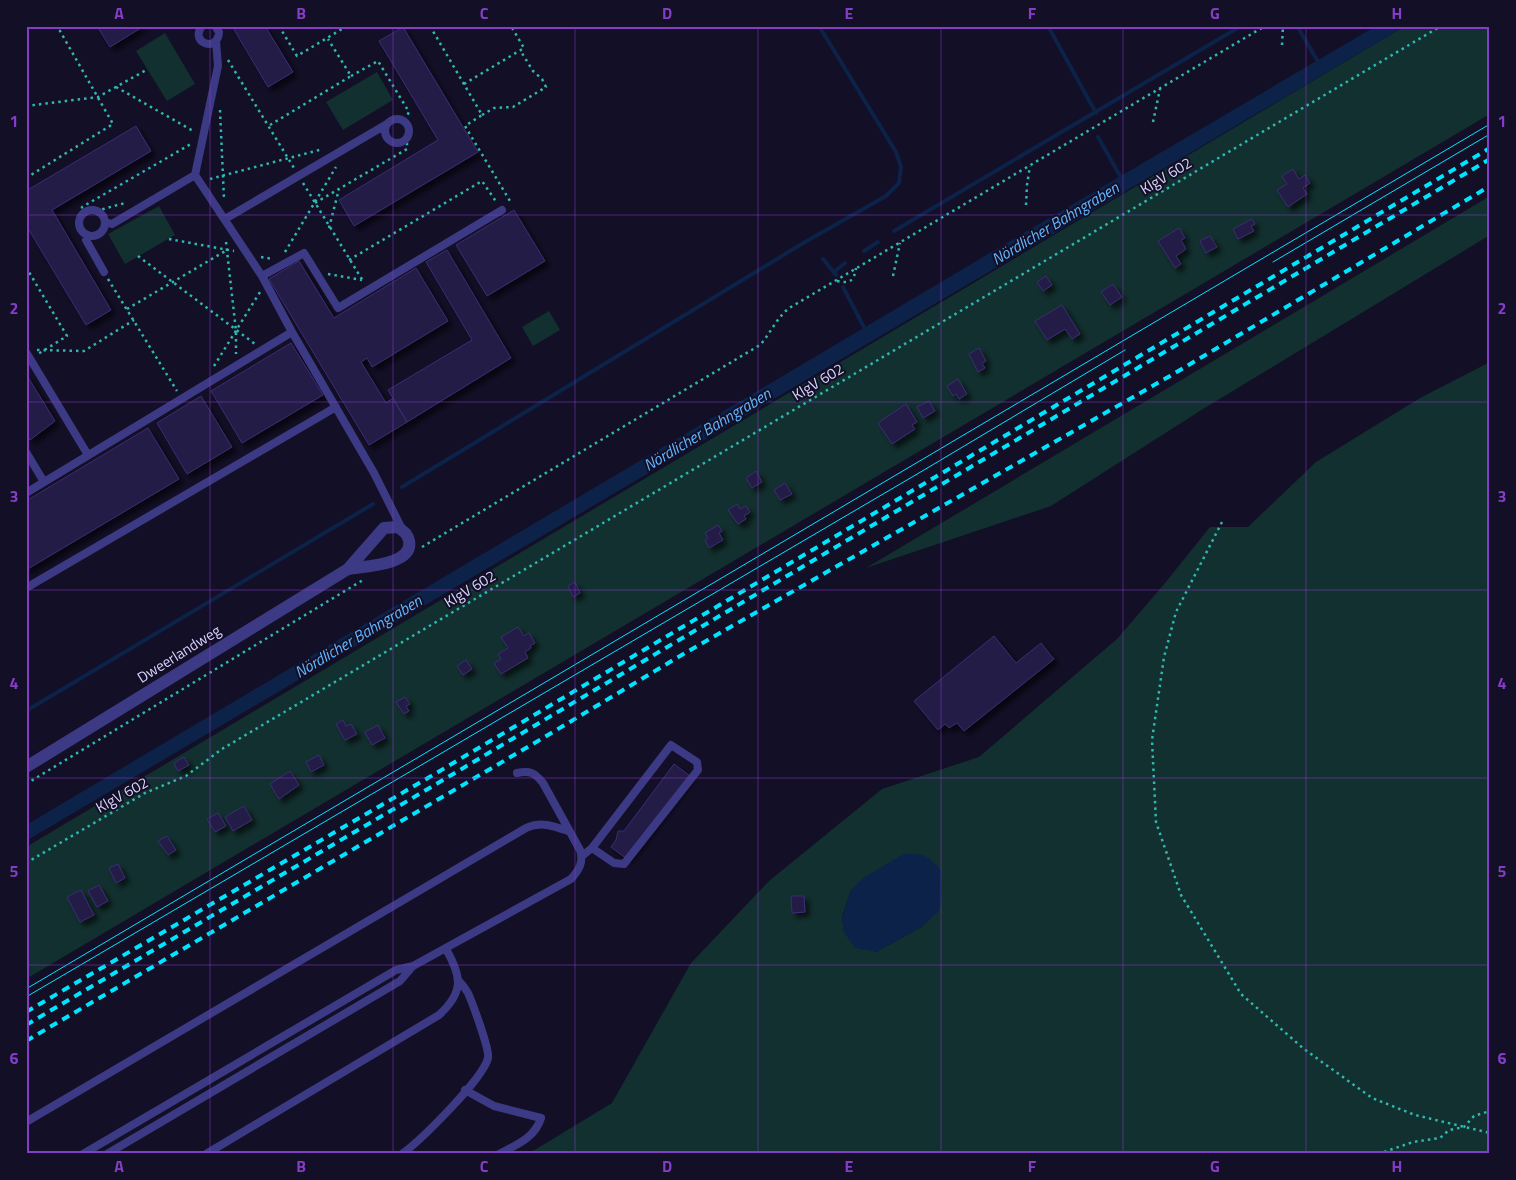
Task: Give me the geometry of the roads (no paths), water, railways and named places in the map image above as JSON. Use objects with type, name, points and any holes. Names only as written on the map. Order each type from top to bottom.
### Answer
[{"type":"street","name":"Dweerlandweg","points":[[26,768],[348,569],[384,528],[390,526],[402,530],[409,540],[408,551],[400,559],[348,569]]},
{"type":"lane","points":[[202,26],[199,32],[200,40],[207,44],[216,42]]},
{"type":"lane","points":[[215,26],[219,32],[216,42],[218,66],[203,137],[197,179],[262,276],[292,332],[374,473],[402,530]]},
{"type":"lane","points":[[225,219],[395,119],[404,121],[409,129],[407,138],[400,143],[391,141],[386,133],[388,124]]},
{"type":"lane","points":[[105,222],[112,224],[197,179]]},
{"type":"lane","points":[[262,276],[304,252],[338,308],[501,209]]},
{"type":"lane","points":[[91,210],[104,217],[105,222],[102,232],[98,235],[83,233],[79,224],[82,214],[91,210]]},
{"type":"lane","points":[[88,235],[86,240],[104,272]]},
{"type":"lane","points":[[26,492],[292,332]]},
{"type":"lane","points":[[28,356],[88,455]]},
{"type":"lane","points":[[26,588],[336,407]]},
{"type":"lane","points":[[26,452],[44,482]]},
{"type":"lane","points":[[83,1154],[396,970],[413,966],[446,949],[571,879],[579,870],[582,856],[592,848],[671,744],[697,762],[698,770],[624,864],[614,863],[592,848]]},
{"type":"lane","points":[[517,773],[530,772],[538,776],[582,856]]},
{"type":"lane","points":[[26,1122],[526,828],[532,825],[545,824],[568,830]]},
{"type":"lane","points":[[206,1154],[439,1015],[447,1008],[454,996],[459,980],[458,972],[446,949]]},
{"type":"lane","points":[[106,1154],[400,981],[413,966]]},
{"type":"lane","points":[[402,1154],[424,1136],[486,1064],[488,1053],[467,992],[459,980]]},
{"type":"lane","points":[[465,1090],[494,1106],[541,1118],[533,1133],[525,1140],[499,1154]]},
{"type":"water","name":"Nördlicher Bahngraben","points":[[1376,26],[1405,26],[26,841],[26,825]]},
{"type":"water","points":[[903,854],[925,856],[941,870],[942,892],[939,911],[923,926],[876,952],[855,948],[844,932],[842,918],[851,890],[862,879]]},
{"type":"waterway","points":[[402,487],[805,242],[886,196],[899,183],[901,167],[896,152],[819,26]]},
{"type":"waterway","points":[[1048,26],[1096,113]]},
{"type":"waterway","points":[[894,231],[1241,26]]},
{"type":"waterway","points":[[1297,26],[1320,65]]},
{"type":"waterway","name":"Nördlicher Bahngraben","points":[[1098,137],[1123,181]]},
{"type":"waterway","points":[[864,251],[878,242]]},
{"type":"waterway","points":[[823,259],[836,275]]},
{"type":"waterway","points":[[834,272],[845,263]]},
{"type":"waterway","points":[[843,287],[866,331]]},
{"type":"waterway","points":[[26,711],[373,504]]},
{"type":"tram line","points":[[26,989],[1490,124]]},
{"type":"tram line","points":[[1273,262],[1490,134]]},
{"type":"tram line","points":[[26,997],[1125,350]]},
{"type":"railway","points":[[26,1012],[433,775],[1490,148]]},
{"type":"railway","points":[[26,1025],[1490,159]]},
{"type":"railway","points":[[26,1041],[685,653],[1170,376],[1490,186]]}]
